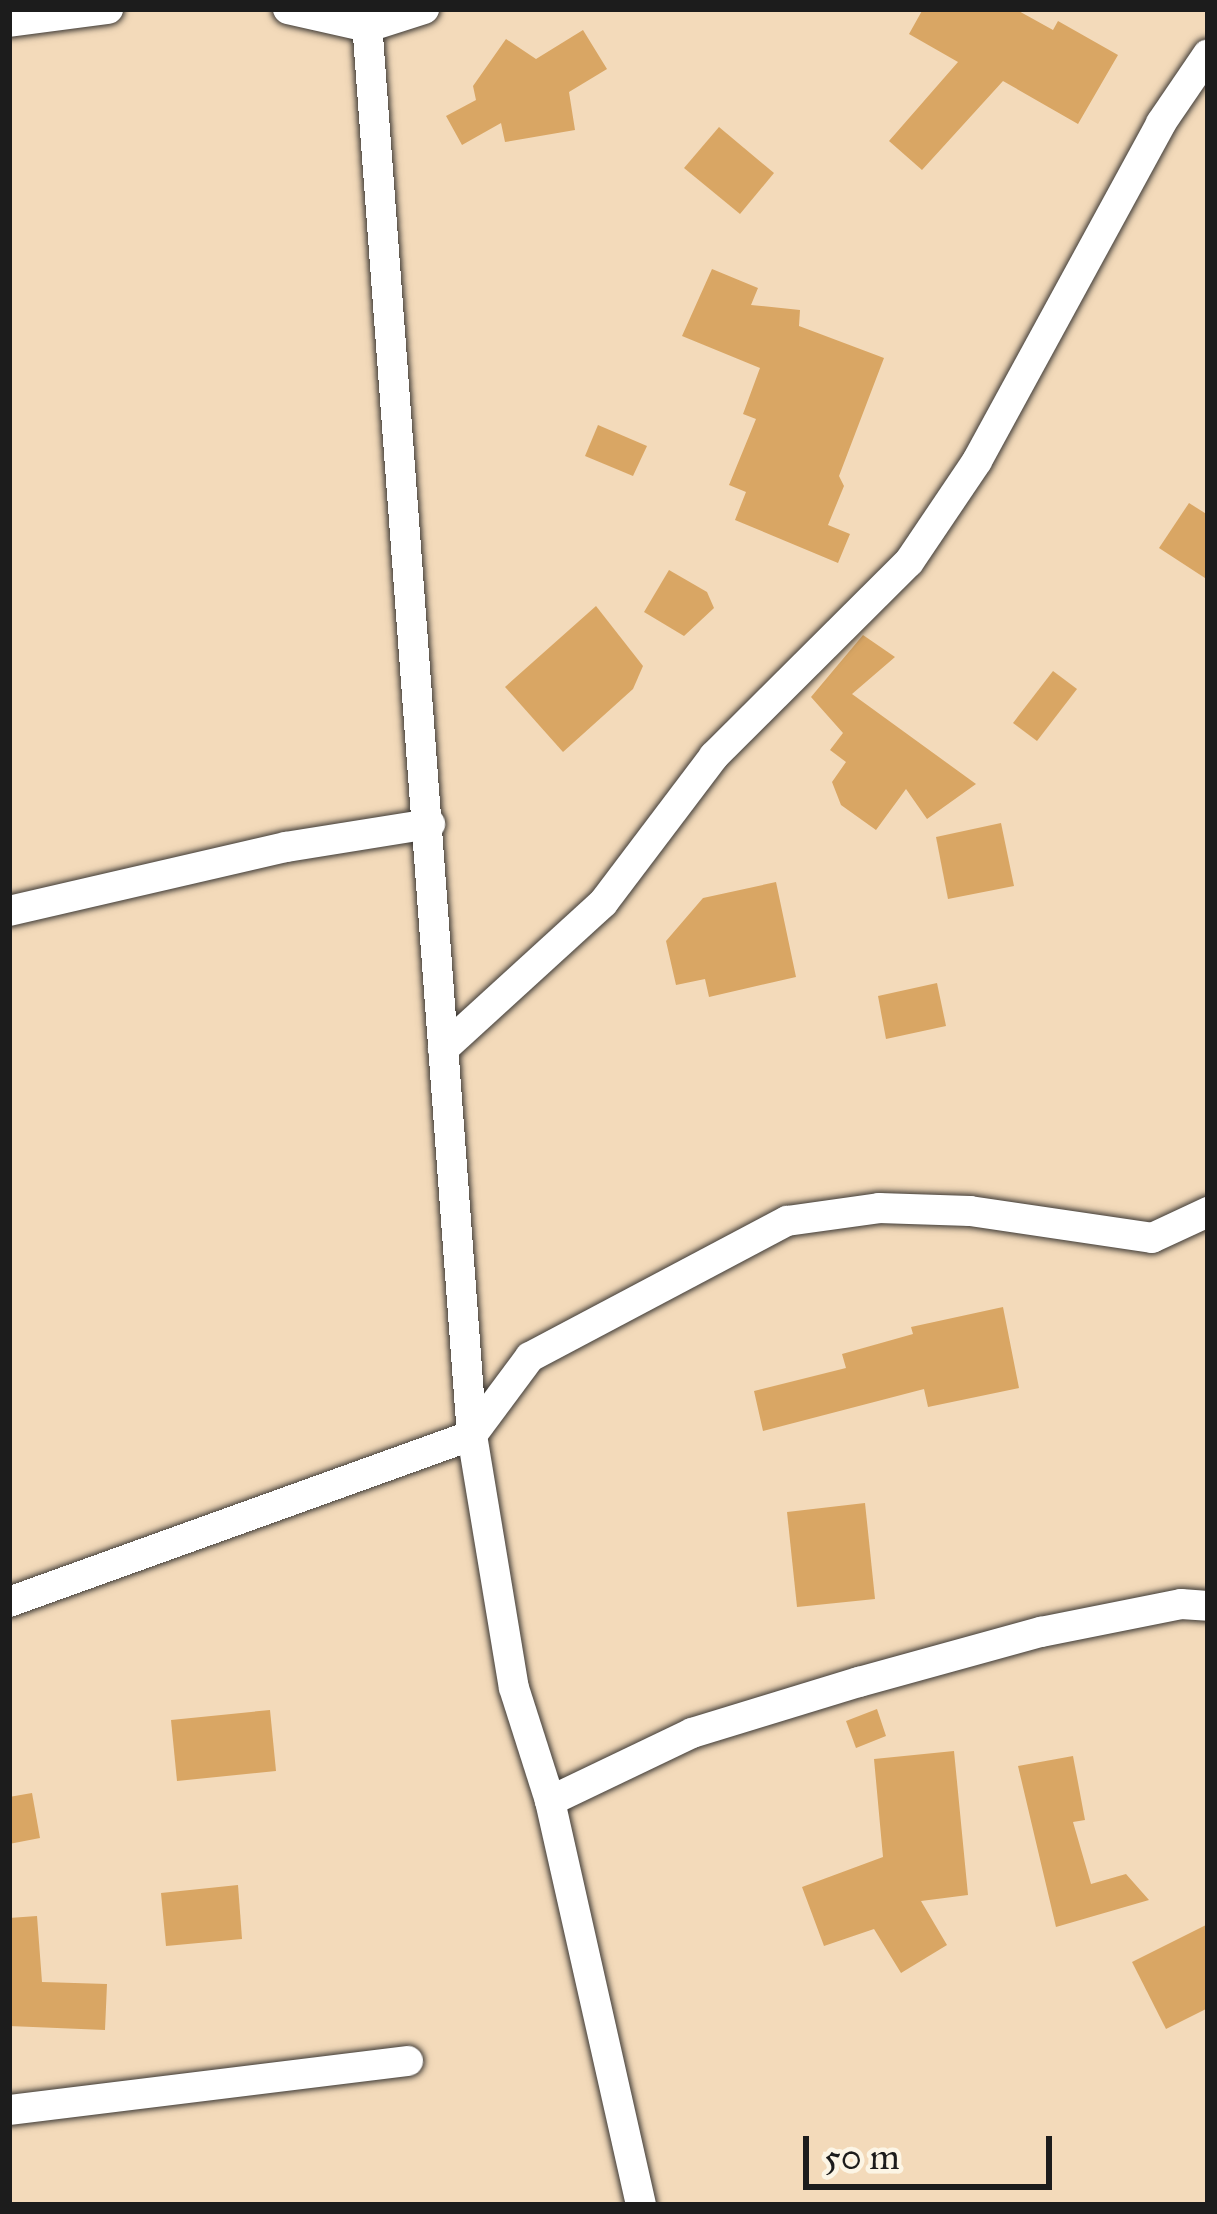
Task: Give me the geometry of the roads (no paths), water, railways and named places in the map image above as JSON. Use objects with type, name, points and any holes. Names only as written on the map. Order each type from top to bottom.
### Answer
[{"type":"street","points":[[9,22],[108,9]]},
{"type":"street","points":[[288,9],[367,18],[424,9]]},
{"type":"street","points":[[367,18],[383,311],[430,824],[472,1435],[514,1688],[550,1801],[640,2205]]},
{"type":"street","points":[[443,1049],[603,903],[713,756],[909,562],[977,461],[1161,123],[1208,54]]},
{"type":"street","points":[[9,911],[286,847],[430,824]]},
{"type":"street","points":[[9,1602],[472,1435],[530,1358],[787,1222],[879,1208],[970,1210],[1152,1238],[1208,1212]]},
{"type":"street","points":[[550,1801],[692,1732],[859,1682],[1041,1632],[1181,1604],[1208,1606]]},
{"type":"street","points":[[9,2110],[408,2061]]}]
